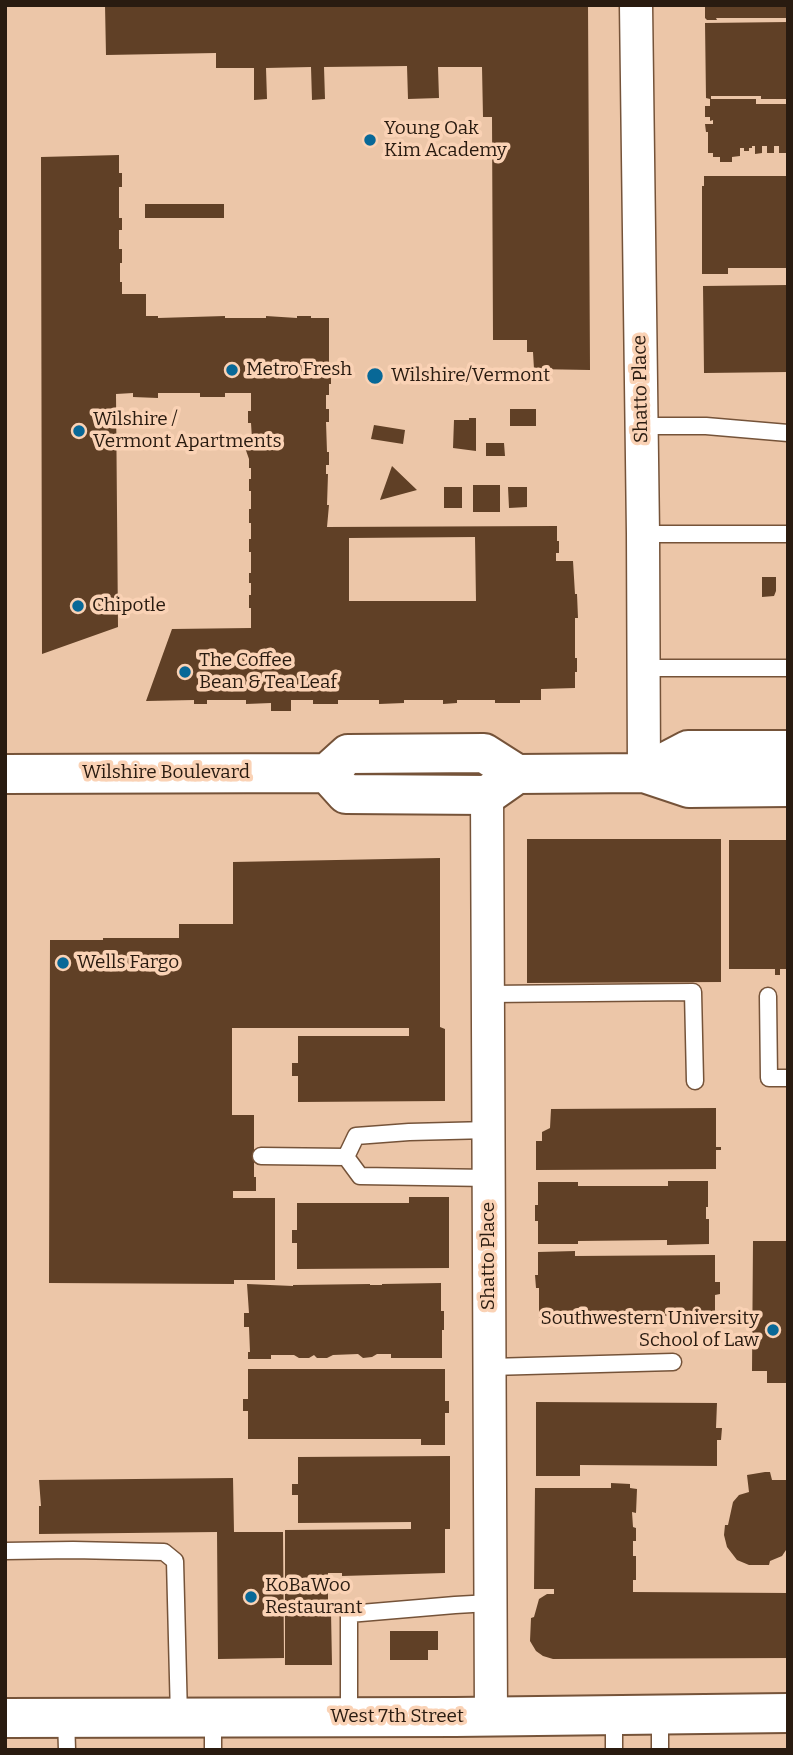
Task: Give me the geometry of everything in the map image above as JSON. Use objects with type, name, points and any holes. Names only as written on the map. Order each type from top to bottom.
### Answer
[{"type":"main road","points":[[502,785],[644,773],[688,750],[788,750]]},
{"type":"main road","name":"Wilshire Boulevard","points":[[5,774],[327,773],[348,754],[484,752],[502,785]]},
{"type":"main road","points":[[644,773],[689,788],[788,787]]},
{"type":"main road","name":"West 7th Street","points":[[5,1718],[67,1734],[349,1717],[491,1716],[614,1732],[660,1732],[788,1713]]},
{"type":"street","name":"Shatto Place","points":[[636,5],[644,773]]},
{"type":"street","name":"Shatto Place","points":[[491,1716],[489,994],[502,785]]},
{"type":"lane","points":[[641,426],[706,426],[788,433]]},
{"type":"lane","points":[[643,534],[788,534]]},
{"type":"lane","points":[[644,668],[788,668]]},
{"type":"lane","points":[[489,994],[692,992],[695,1081]]},
{"type":"lane","points":[[768,996],[769,1078],[788,1078]]},
{"type":"lane","points":[[346,1157],[356,1136],[489,1130]]},
{"type":"lane","points":[[261,1156],[346,1157]]},
{"type":"lane","points":[[346,1157],[360,1176],[489,1178]]},
{"type":"lane","points":[[489,1367],[673,1362]]},
{"type":"lane","points":[[5,1550],[164,1552],[175,1561],[201,1728]]},
{"type":"lane","points":[[349,1717],[349,1614],[490,1603]]},
{"type":"building","points":[[105,5],[588,5],[590,370],[534,369],[533,352],[527,352],[527,340],[493,340],[492,117],[483,117],[482,67],[438,67],[439,98],[408,99],[407,66],[324,67],[325,99],[312,100],[311,67],[266,68],[267,99],[254,100],[254,68],[216,68],[216,53],[106,55]]},
{"type":"building","points":[[705,5],[788,5],[788,18],[707,20]]},
{"type":"building","points":[[788,22],[788,99],[711,96],[711,99],[756,99],[756,104],[788,104],[786,153],[779,153],[779,146],[774,146],[774,153],[767,153],[767,146],[762,146],[762,153],[755,154],[755,146],[752,146],[749,151],[740,148],[740,156],[732,157],[732,162],[720,162],[720,157],[713,157],[713,153],[708,153],[708,132],[705,124],[713,124],[713,120],[705,117],[705,106],[710,106],[710,99],[706,98],[705,23]]},
{"type":"building","name":"Wilshire / Vermont Apartments","points":[[119,155],[119,173],[122,173],[122,187],[119,187],[119,218],[122,218],[122,230],[119,230],[119,249],[122,249],[122,294],[146,294],[146,316],[329,318],[331,384],[329,395],[326,395],[326,409],[329,409],[329,422],[326,422],[329,452],[329,465],[326,465],[329,505],[327,527],[557,526],[559,553],[556,553],[556,561],[573,561],[577,594],[575,688],[541,689],[541,700],[520,700],[520,703],[457,700],[457,703],[443,704],[443,700],[404,700],[404,703],[379,704],[379,700],[338,700],[338,704],[313,704],[313,700],[291,700],[291,711],[271,711],[271,703],[246,704],[246,700],[207,700],[207,704],[194,704],[194,700],[146,701],[172,629],[251,628],[251,468],[242,439],[252,439],[251,423],[248,423],[251,393],[200,397],[200,393],[158,393],[158,398],[133,397],[133,393],[116,394],[118,627],[42,654],[41,157]],"holes":[[[475,537],[476,601],[349,601],[349,538]]]},
{"type":"building","points":[[704,176],[788,176],[787,268],[728,268],[728,274],[702,274]]},
{"type":"building","points":[[145,204],[224,204],[224,218],[145,218]]},
{"type":"building","points":[[788,285],[788,372],[704,373],[703,286]]},
{"type":"building","points":[[510,409],[536,409],[536,426],[510,426]]},
{"type":"building","points":[[476,418],[476,451],[453,448],[454,420]]},
{"type":"building","points":[[374,425],[405,430],[403,444],[371,439]]},
{"type":"building","points":[[486,443],[504,443],[505,456],[486,456]]},
{"type":"building","points":[[392,466],[417,490],[380,500],[381,497]]},
{"type":"building","points":[[473,485],[500,485],[500,512],[473,512]]},
{"type":"building","points":[[444,487],[462,487],[462,508],[444,508]]},
{"type":"building","points":[[508,487],[527,487],[527,507],[509,508]]},
{"type":"building","points":[[762,577],[776,577],[774,596],[762,597]]},
{"type":"building","points":[[527,839],[721,839],[721,982],[527,983]]},
{"type":"building","points":[[729,840],[788,840],[788,969],[780,969],[780,975],[775,975],[775,969],[729,969]]},
{"type":"building","points":[[440,858],[440,1027],[445,1029],[445,1101],[298,1102],[298,1076],[292,1076],[292,1063],[298,1063],[298,1036],[409,1036],[409,1028],[232,1028],[232,1115],[254,1115],[256,1177],[256,1191],[233,1191],[233,1198],[275,1198],[275,1280],[234,1280],[234,1284],[49,1283],[50,940],[179,938],[179,924],[233,924],[233,862]]},
{"type":"building","points":[[716,1108],[716,1147],[721,1147],[721,1150],[716,1150],[716,1169],[536,1170],[536,1141],[542,1141],[542,1132],[550,1128],[551,1109]]},
{"type":"building","points":[[668,1181],[708,1181],[706,1219],[709,1219],[709,1244],[667,1245],[667,1240],[538,1244],[535,1205],[538,1205],[538,1182],[578,1182],[578,1186],[668,1186]]},
{"type":"building","points":[[409,1197],[449,1197],[449,1268],[297,1269],[297,1243],[292,1243],[292,1230],[297,1230],[297,1203],[409,1203]]},
{"type":"building","points":[[753,1241],[788,1241],[788,1383],[767,1383],[767,1371],[752,1371]]},
{"type":"building","points":[[575,1251],[575,1256],[715,1255],[715,1282],[720,1282],[720,1294],[715,1295],[715,1316],[595,1316],[539,1320],[539,1288],[536,1288],[535,1275],[538,1275],[538,1252]]},
{"type":"building","points":[[441,1283],[441,1311],[444,1311],[442,1358],[391,1358],[391,1354],[377,1354],[363,1358],[358,1354],[333,1355],[327,1358],[317,1358],[314,1355],[299,1358],[294,1355],[271,1355],[271,1359],[248,1359],[249,1327],[244,1327],[244,1313],[249,1313],[247,1284],[293,1286]]},
{"type":"building","points":[[248,1369],[445,1369],[445,1401],[449,1401],[449,1413],[445,1413],[445,1445],[421,1445],[421,1439],[248,1439],[248,1411],[243,1411],[243,1399],[248,1399]]},
{"type":"building","points":[[536,1402],[717,1403],[716,1428],[722,1428],[721,1440],[717,1440],[717,1466],[580,1465],[580,1476],[536,1476]]},
{"type":"building","points":[[450,1456],[450,1529],[445,1529],[445,1573],[342,1576],[342,1573],[328,1573],[332,1665],[285,1665],[285,1530],[411,1529],[411,1522],[298,1523],[298,1495],[292,1495],[292,1484],[298,1484],[298,1457]]},
{"type":"building","points":[[770,1472],[772,1480],[788,1480],[788,1547],[782,1556],[770,1561],[769,1565],[749,1565],[737,1560],[727,1547],[725,1525],[728,1525],[733,1502],[739,1495],[749,1492],[747,1475]]},
{"type":"building","points":[[233,1478],[234,1532],[283,1532],[284,1658],[218,1659],[217,1532],[39,1534],[39,1480]]},
{"type":"building","points":[[611,1483],[630,1484],[630,1488],[637,1489],[636,1513],[632,1512],[633,1527],[636,1528],[633,1556],[636,1556],[636,1580],[633,1580],[633,1592],[788,1593],[788,1658],[553,1659],[536,1651],[530,1641],[531,1618],[534,1617],[539,1599],[547,1594],[554,1594],[554,1589],[534,1589],[535,1488],[611,1488]]},
{"type":"building","points":[[390,1631],[438,1631],[438,1650],[428,1650],[428,1660],[390,1660]]},
{"type":"place","name":"Young Oak Kim Academy","points":[[370,140]]},
{"type":"place","name":"Metro Fresh","points":[[232,370]]},
{"type":"place","name":"Wilshire/Vermont","points":[[375,376]]},
{"type":"place","name":"Wilshire / Vermont Apartments","points":[[79,431]]},
{"type":"place","name":"Chipotle","points":[[78,606]]},
{"type":"place","name":"The Coffee Bean & Tea Leaf","points":[[185,672]]},
{"type":"place","name":"Wells Fargo","points":[[63,963]]},
{"type":"place","name":"Southwestern University School of Law","points":[[773,1330]]},
{"type":"place","name":"KoBaWoo Restaurant","points":[[251,1597]]}]
